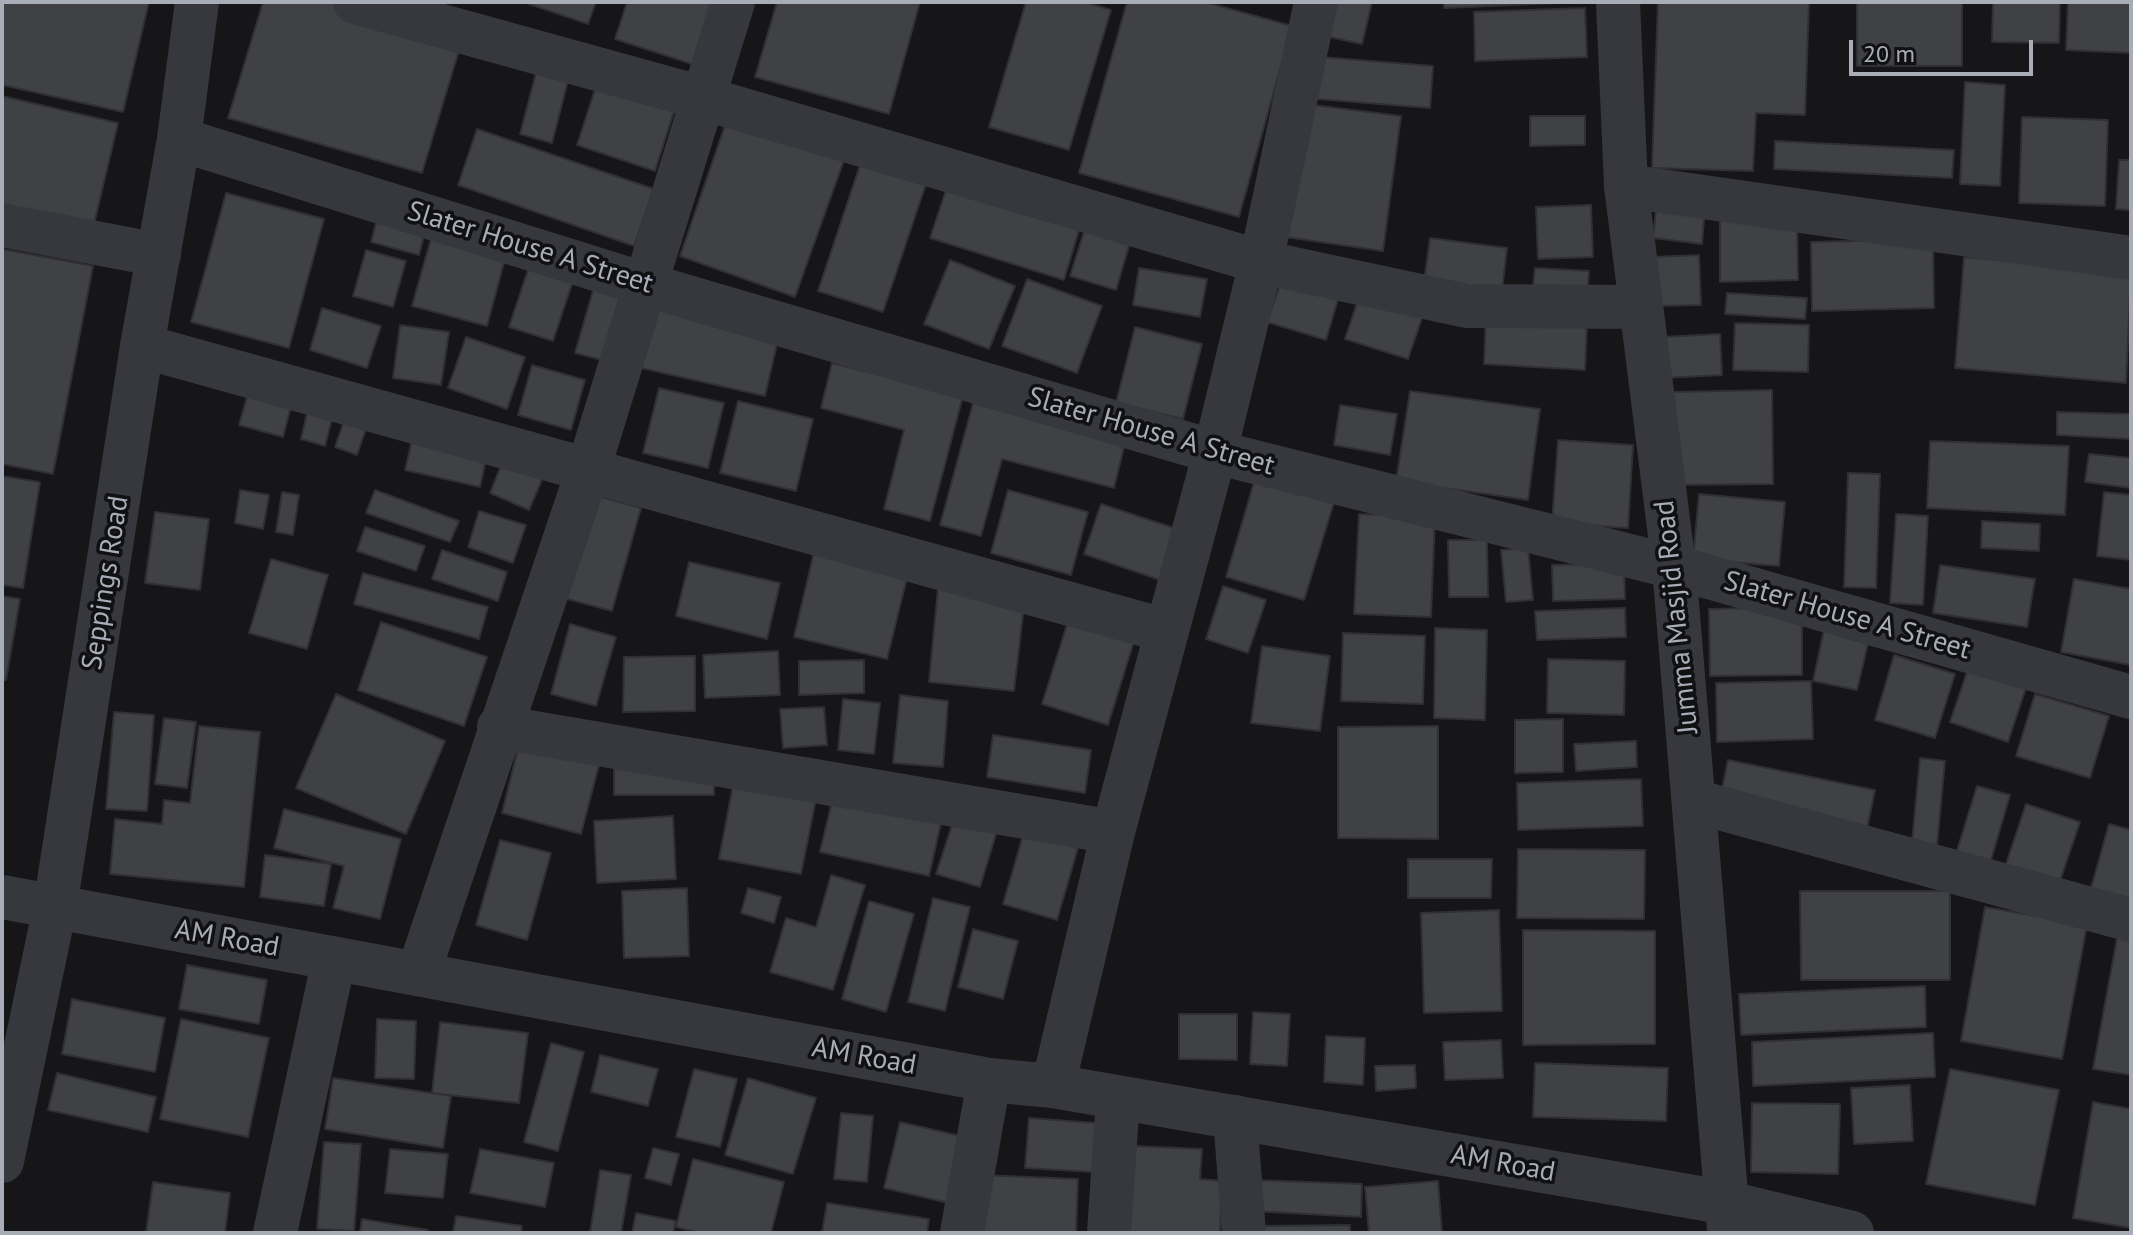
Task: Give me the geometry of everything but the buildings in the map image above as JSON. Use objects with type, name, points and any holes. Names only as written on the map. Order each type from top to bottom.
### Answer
[{"type":"street","name":"Seppings Road","points":[[2,1161],[55,907],[142,346],[179,139],[197,2]]},
{"type":"street","points":[[355,2],[706,99],[1261,262],[1467,306],[1641,307]]},
{"type":"street","points":[[418,974],[588,470],[706,99],[733,2]]},
{"type":"street","points":[[1053,1086],[1113,832],[1215,452],[1261,262],[1316,2]]},
{"type":"street","name":"Jumma Masjid Road","points":[[1618,2],[1626,186],[1674,567],[1729,1218]]},
{"type":"street","name":"Slater House A Street","points":[[179,139],[647,285],[1215,452],[1674,567],[2131,697]]},
{"type":"street","points":[[1626,186],[2131,258]]},
{"type":"street","points":[[2,225],[159,255]]},
{"type":"street","points":[[142,346],[1167,631]]},
{"type":"street","points":[[499,727],[1113,832]]},
{"type":"street","points":[[1694,801],[2131,920]]},
{"type":"street","name":"AM Road","points":[[2,897],[989,1080],[1053,1086],[1235,1117],[1729,1218],[1852,1233]]},
{"type":"street","points":[[275,1233],[334,959]]},
{"type":"street","points":[[962,1233],[989,1080]]},
{"type":"street","points":[[1109,1233],[1118,1098]]},
{"type":"street","points":[[1235,1117],[1244,1233]]}]
